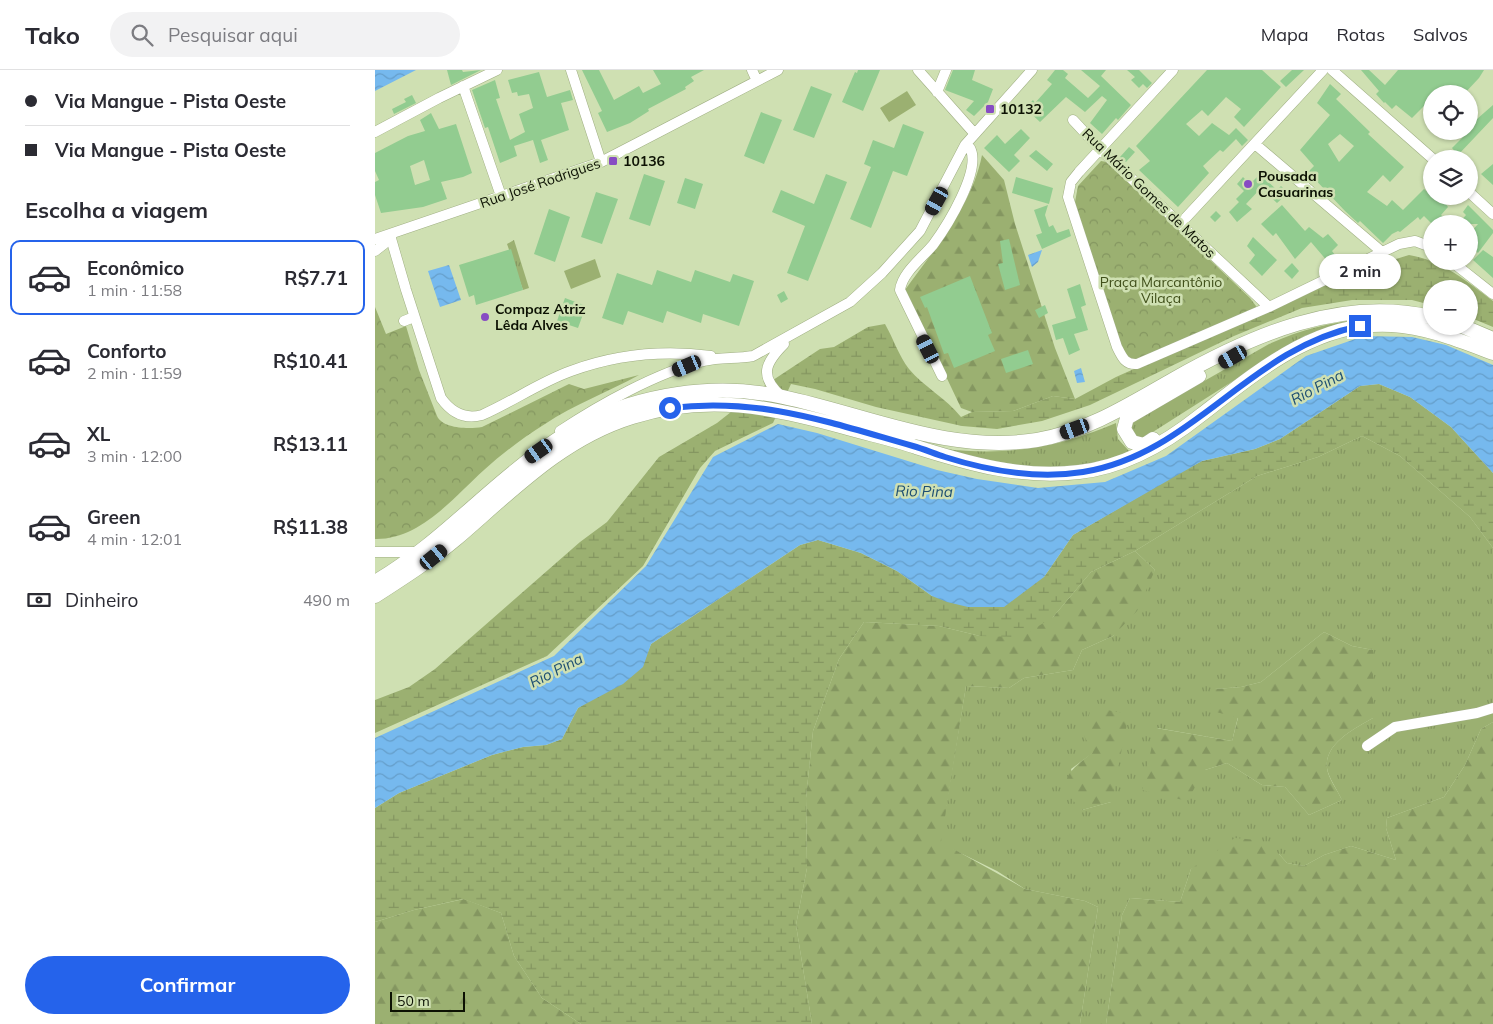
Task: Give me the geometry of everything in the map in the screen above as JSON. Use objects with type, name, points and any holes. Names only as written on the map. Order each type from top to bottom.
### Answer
[{"type":"main road","points":[[375,596],[434,557],[536,468],[578,440],[633,416],[700,404],[795,406],[931,436],[987,443],[1019,442],[1061,434],[1119,411],[1213,359],[1273,332],[1325,316],[1350,311],[1390,310],[1423,316]]},
{"type":"main road","points":[[375,582],[419,552],[449,528],[523,462],[570,430],[603,414],[649,399],[690,392],[717,391],[781,396],[795,406],[973,464],[1008,471],[1057,474],[1083,472],[1130,458],[1157,446],[1291,350],[1333,332],[1360,326],[1392,325],[1457,339],[1493,353]]},
{"type":"main road","points":[[1215,405],[1144,445],[1132,442],[1125,433],[1124,426],[1131,415],[1273,332]]},
{"type":"main road","points":[[1478,333],[1493,339]]},
{"type":"street","points":[[375,132],[497,70]]},
{"type":"street","points":[[571,70],[601,162]]},
{"type":"street","points":[[752,70],[757,82]]},
{"type":"street","name":"Rua José Rodrigues","points":[[375,239],[601,162],[778,70]]},
{"type":"street","points":[[918,70],[974,133]]},
{"type":"street","points":[[937,92],[946,70]]},
{"type":"street","points":[[390,235],[409,319],[441,398],[450,409],[467,417],[482,415],[570,371],[604,361],[641,354],[676,353],[736,359],[753,356],[794,335],[850,302],[906,248],[920,231],[930,214],[965,145],[1032,70]]},
{"type":"street","points":[[1173,70],[1071,182],[1068,197],[1117,347],[1124,360],[1130,365],[1137,364],[1269,307],[1399,244],[1415,241],[1423,244]]},
{"type":"street","points":[[1180,224],[1323,70]]},
{"type":"street","points":[[1332,70],[1423,150]]},
{"type":"street","points":[[463,86],[501,196]]},
{"type":"street","name":"Rua Mário Gomes de Matos","points":[[1073,120],[1101,150],[1269,307]]},
{"type":"street","points":[[1255,144],[1381,252]]},
{"type":"street","points":[[942,376],[900,290],[906,275],[934,243],[961,195],[973,162],[970,148],[965,145]]},
{"type":"street","points":[[1478,200],[1493,214]]},
{"type":"street","points":[[375,251],[384,244],[390,235]]},
{"type":"street","points":[[1462,270],[1493,294]]},
{"type":"street","points":[[781,396],[768,382],[768,365],[772,356],[794,335]]},
{"type":"street","points":[[523,462],[559,432],[592,410],[687,366],[720,358]]},
{"type":"street","points":[[375,552],[419,552]]},
{"type":"street","points":[[1367,746],[1395,727],[1477,713],[1493,708]]},
{"type":"green space","points":[[907,91],[916,105],[889,122],[880,108]]},
{"type":"green space","points":[[982,155],[1004,180],[1015,224],[1055,348],[1075,399],[1053,396],[1013,411],[972,412],[961,408],[905,290],[961,209],[977,174]]},
{"type":"green space","name":"Praça Marcantônio Vilaça","points":[[1101,161],[1107,162],[1250,298],[1256,306],[1255,311],[1136,360],[1125,358],[1075,202],[1078,186]]},
{"type":"green space","points":[[514,240],[529,288],[523,290],[507,244]]},
{"type":"green space","points":[[1409,255],[1423,259],[1423,270],[1448,270],[1465,280],[1423,280],[1423,303],[1412,300],[1352,300],[1302,308],[1234,336],[1090,405],[1042,421],[997,429],[962,426],[876,407],[791,384],[773,423],[715,451],[700,468],[643,566],[547,656],[375,733],[375,700],[409,687],[435,669],[580,542],[607,522],[659,457],[717,423],[764,386],[820,349],[834,347],[868,327],[885,324],[909,369],[961,417],[972,412],[1013,411],[1053,396],[1075,399],[1116,377],[1347,274]]},
{"type":"green space","points":[[595,259],[601,277],[571,289],[564,271]]},
{"type":"green space","points":[[1478,290],[1493,301],[1493,327],[1478,321]]},
{"type":"green space","points":[[375,307],[386,334],[406,326],[419,370],[437,416],[450,426],[464,428],[482,427],[569,384],[584,389],[639,375],[568,410],[529,434],[499,457],[448,504],[421,525],[391,537],[375,539]]},
{"type":"green space","points":[[1385,319],[1344,322],[1304,336],[1145,437],[1137,437],[1132,430],[1132,424],[1136,420],[1269,344],[1316,327],[1340,322]]},
{"type":"green space","points":[[1379,384],[1410,397],[1451,427],[1493,473],[1493,548],[1470,517],[1400,456],[1362,436],[1318,457],[1257,476],[1135,551],[1091,572],[1053,617],[1021,637],[980,636],[939,626],[864,622],[839,659],[813,731],[806,798],[807,868],[796,925],[812,1024],[581,1024],[542,998],[514,956],[501,913],[463,899],[414,910],[375,922],[375,808],[399,793],[492,755],[523,747],[546,745],[562,739],[578,708],[642,667],[651,644],[800,545],[818,540],[861,553],[897,571],[932,596],[1044,577],[1073,535],[1186,469],[1202,461],[1255,449],[1280,439],[1360,386]]},
{"type":"green space","points":[[1116,423],[1118,439],[1130,452],[1106,460],[1082,464],[1037,466],[1014,464],[944,449],[990,451],[1032,448],[1074,439]]},
{"type":"green space","points":[[1362,436],[1400,456],[1470,517],[1493,548],[1493,722],[1481,729],[1465,765],[1444,797],[1387,818],[1386,828],[1396,860],[1351,846],[1324,855],[1304,866],[1287,863],[1279,854],[1191,869],[1180,902],[1130,898],[1122,915],[1106,1024],[1080,1024],[1098,907],[1085,901],[1025,889],[997,871],[940,843],[966,686],[1009,688],[1024,678],[1073,670],[1082,650],[1113,636],[1155,570],[1135,551],[1257,476],[1318,457]],"holes":[[[1324,632],[1352,646],[1373,650],[1373,718],[1343,737],[1336,744],[1327,759],[1328,772],[1342,800],[1309,815],[1285,787],[1262,785],[1227,763],[1205,770],[1157,728],[1232,741],[1238,717],[1215,689],[1241,687],[1261,682]],[[1094,752],[1111,802],[1082,810],[1071,769]]]},
{"type":"green space","points":[[1135,551],[1155,570],[1137,611],[1113,636],[1082,650],[1073,670],[1024,678],[1009,688],[966,686],[941,842],[1025,889],[1085,901],[1098,907],[1080,1024],[812,1024],[796,925],[807,868],[806,798],[813,731],[839,659],[864,622],[939,626],[980,636],[1053,617],[1091,572]]},
{"type":"green space","points":[[1324,632],[1352,646],[1373,650],[1373,718],[1343,737],[1336,744],[1327,759],[1329,776],[1342,800],[1309,815],[1285,787],[1262,785],[1227,763],[1205,770],[1187,801],[1142,790],[1156,728],[1232,741],[1238,718],[1209,710],[1215,689],[1241,687],[1261,682]]},
{"type":"green space","points":[[1091,707],[1129,714],[1111,802],[1082,810],[1073,800],[1066,785],[1067,778],[1071,772],[1093,752],[1084,736]]},
{"type":"green space","points":[[1493,722],[1493,1024],[1106,1024],[1122,915],[1130,898],[1180,902],[1191,869],[1235,838],[1257,840],[1279,854],[1287,863],[1304,866],[1324,855],[1351,846],[1396,860],[1386,828],[1387,818],[1444,797],[1465,765],[1481,729]]},
{"type":"green space","points":[[464,899],[501,913],[514,956],[542,998],[581,1024],[375,1024],[375,922],[414,910]]},
{"type":"water","points":[[375,70],[416,70],[375,91]]},
{"type":"water","points":[[1042,250],[1038,262],[1032,267],[1028,255]]},
{"type":"water","points":[[449,265],[461,300],[440,307],[428,271]]},
{"type":"water","name":"Rio Pina","points":[[1364,336],[1412,337],[1446,345],[1493,365],[1493,473],[1451,427],[1410,397],[1379,384],[1360,386],[1280,439],[1255,449],[1202,461],[1073,535],[1044,577],[1004,607],[968,607],[947,602],[932,596],[897,571],[861,553],[818,540],[800,545],[651,644],[643,667],[623,684],[578,708],[562,739],[546,745],[523,747],[492,755],[399,793],[375,808],[375,738],[554,656],[646,566],[713,457],[778,424],[817,433],[937,470],[977,479],[1038,488],[1105,482],[1166,456],[1306,356]]},
{"type":"water","points":[[1081,368],[1085,382],[1077,383],[1074,371]]},
{"type":"building","points":[[447,70],[462,70],[463,72],[481,70],[451,85]]},
{"type":"building","points":[[582,70],[599,70],[614,100],[639,86],[643,93],[661,84],[653,70],[704,70],[691,77],[694,81],[685,87],[686,89],[648,109],[649,111],[630,123],[607,132],[598,113],[602,111]]},
{"type":"building","points":[[858,70],[880,70],[863,111],[842,102],[855,72],[857,73]]},
{"type":"building","points":[[953,70],[975,70],[972,80],[993,89],[988,102],[974,116],[966,110],[974,101],[945,90]]},
{"type":"building","points":[[1055,70],[1063,70],[1068,74],[1065,78],[1088,98],[1100,86],[1081,70],[1106,70],[1101,76],[1131,105],[1102,134],[1090,123],[1107,100],[1102,96],[1085,112],[1066,97],[1040,122],[1025,108],[1033,100],[1035,103],[1052,84],[1047,80]]},
{"type":"building","points":[[1127,70],[1139,70],[1152,83],[1147,88],[1143,84],[1139,88],[1131,80],[1135,77]]},
{"type":"building","points":[[1207,70],[1262,70],[1281,87],[1244,127],[1234,117],[1241,109],[1226,97],[1208,116],[1202,110],[1186,124],[1199,136],[1212,123],[1229,135],[1236,128],[1248,140],[1242,146],[1236,139],[1223,152],[1220,150],[1203,166],[1209,173],[1178,207],[1139,170],[1150,161],[1136,146]]},
{"type":"building","points":[[1292,70],[1304,70],[1286,87],[1280,81]]},
{"type":"building","points":[[1361,70],[1369,70],[1385,85],[1398,70],[1484,70],[1472,85],[1423,85],[1423,107],[1412,118],[1396,105],[1392,109],[1384,103],[1376,94],[1379,91]]},
{"type":"building","points":[[539,72],[547,97],[570,90],[573,100],[561,103],[569,130],[541,140],[548,160],[540,163],[533,140],[514,146],[517,156],[500,163],[488,127],[485,128],[472,90],[495,80],[500,98],[496,99],[510,140],[525,132],[519,114],[533,108],[529,94],[518,96],[517,92],[512,93],[508,80]]},
{"type":"building","points":[[1330,84],[1341,94],[1336,99],[1370,132],[1368,134],[1404,167],[1390,182],[1383,175],[1367,192],[1387,206],[1392,200],[1403,210],[1423,190],[1423,205],[1446,205],[1448,207],[1441,215],[1423,215],[1420,220],[1418,217],[1400,232],[1392,234],[1383,243],[1360,221],[1358,223],[1345,211],[1308,172],[1314,166],[1300,150],[1330,115],[1317,103]],"holes":[[[1340,134],[1354,146],[1339,162],[1328,144]]]},
{"type":"building","points":[[811,86],[832,94],[814,138],[793,130]]},
{"type":"building","points":[[412,95],[416,103],[394,114],[392,109],[406,102],[404,99]]},
{"type":"building","points":[[1493,105],[1493,118],[1478,134],[1478,118]]},
{"type":"building","points":[[761,112],[782,120],[764,164],[744,156]]},
{"type":"building","points":[[431,113],[439,129],[456,124],[472,173],[441,182],[447,199],[423,207],[381,213],[375,195],[375,182],[379,180],[375,171],[375,153],[408,136],[425,131],[420,120]],"holes":[[[424,160],[430,180],[415,185],[410,166]]]},
{"type":"building","points":[[903,124],[924,132],[907,176],[893,171],[871,228],[850,219],[871,167],[864,164],[873,140],[894,148]]},
{"type":"building","points":[[1021,129],[1030,138],[1014,155],[1020,161],[1009,172],[984,148],[997,135],[1005,144]]},
{"type":"building","points":[[1460,140],[1472,140],[1463,150],[1454,150],[1452,148]]},
{"type":"building","points":[[1129,147],[1135,152],[1126,162],[1120,157]]},
{"type":"building","points":[[1036,150],[1053,164],[1047,171],[1029,156]]},
{"type":"building","points":[[1493,164],[1493,185],[1481,174]]},
{"type":"building","points":[[644,174],[665,181],[650,226],[629,219]]},
{"type":"building","points":[[826,174],[847,182],[808,281],[787,273],[805,226],[772,212],[781,190],[814,204]]},
{"type":"building","points":[[1260,174],[1277,190],[1281,186],[1288,193],[1277,203],[1261,188],[1246,204],[1252,209],[1237,222],[1229,212],[1239,202],[1236,199],[1244,191],[1237,184],[1243,177],[1250,184]]},
{"type":"building","points":[[1016,177],[1053,188],[1049,204],[1012,193]]},
{"type":"building","points":[[685,178],[703,184],[695,209],[677,203]]},
{"type":"building","points":[[596,192],[618,199],[602,244],[581,237]]},
{"type":"building","points":[[1048,205],[1045,215],[1049,227],[1053,225],[1057,233],[1069,229],[1071,236],[1042,249],[1036,235],[1042,233],[1034,210]]},
{"type":"building","points":[[1282,205],[1305,231],[1309,227],[1323,238],[1328,234],[1338,245],[1332,251],[1335,255],[1328,262],[1311,242],[1295,259],[1276,233],[1273,236],[1261,224]]},
{"type":"building","points":[[1468,205],[1478,215],[1466,215],[1463,212]]},
{"type":"building","points":[[549,209],[570,217],[555,262],[534,254]]},
{"type":"building","points":[[1216,211],[1221,216],[1215,222],[1210,217]]},
{"type":"building","points":[[1478,215],[1493,230],[1493,233],[1478,253]]},
{"type":"building","points":[[1253,237],[1277,260],[1262,276],[1249,263],[1255,255],[1247,246]]},
{"type":"building","points":[[1009,239],[1020,285],[1005,290],[998,264],[1003,263],[1000,241]]},
{"type":"building","points":[[511,249],[523,290],[476,305],[474,295],[469,297],[459,265]]},
{"type":"building","points":[[1483,250],[1493,257],[1493,278],[1478,264],[1478,255]]},
{"type":"building","points":[[1292,263],[1299,271],[1292,279],[1284,271]]},
{"type":"building","points":[[657,270],[691,282],[695,270],[730,282],[733,274],[754,281],[739,326],[703,314],[701,323],[667,311],[663,323],[628,311],[623,325],[602,318],[617,273],[652,285]]},
{"type":"building","points":[[970,276],[992,333],[988,335],[995,351],[954,368],[948,353],[944,354],[927,307],[925,308],[920,297]]},
{"type":"building","points":[[1080,284],[1086,305],[1081,307],[1088,330],[1074,334],[1080,350],[1069,355],[1063,338],[1056,340],[1052,325],[1076,318],[1067,289]]},
{"type":"building","points":[[784,291],[788,299],[781,303],[777,295]]},
{"type":"building","points":[[565,298],[586,306],[578,328],[557,321]]},
{"type":"building","points":[[1045,305],[1048,313],[1039,318],[1035,310]]},
{"type":"building","points":[[1028,350],[1033,364],[1006,373],[1001,359]]},
{"type":"place","name":"10132","points":[[990,109]]},
{"type":"place","name":"10136","points":[[613,161]]},
{"type":"place","name":"Pousada Casuarinas","points":[[1248,184]]},
{"type":"place","name":"Compaz Atriz Lêda Alves","points":[[485,317]]},
{"type":"route","points":[[670,408],[700,404],[736,404],[778,409],[916,447],[945,458],[973,464],[1033,474],[1083,472],[1119,463],[1157,446],[1291,350],[1333,332],[1360,326]]}]
